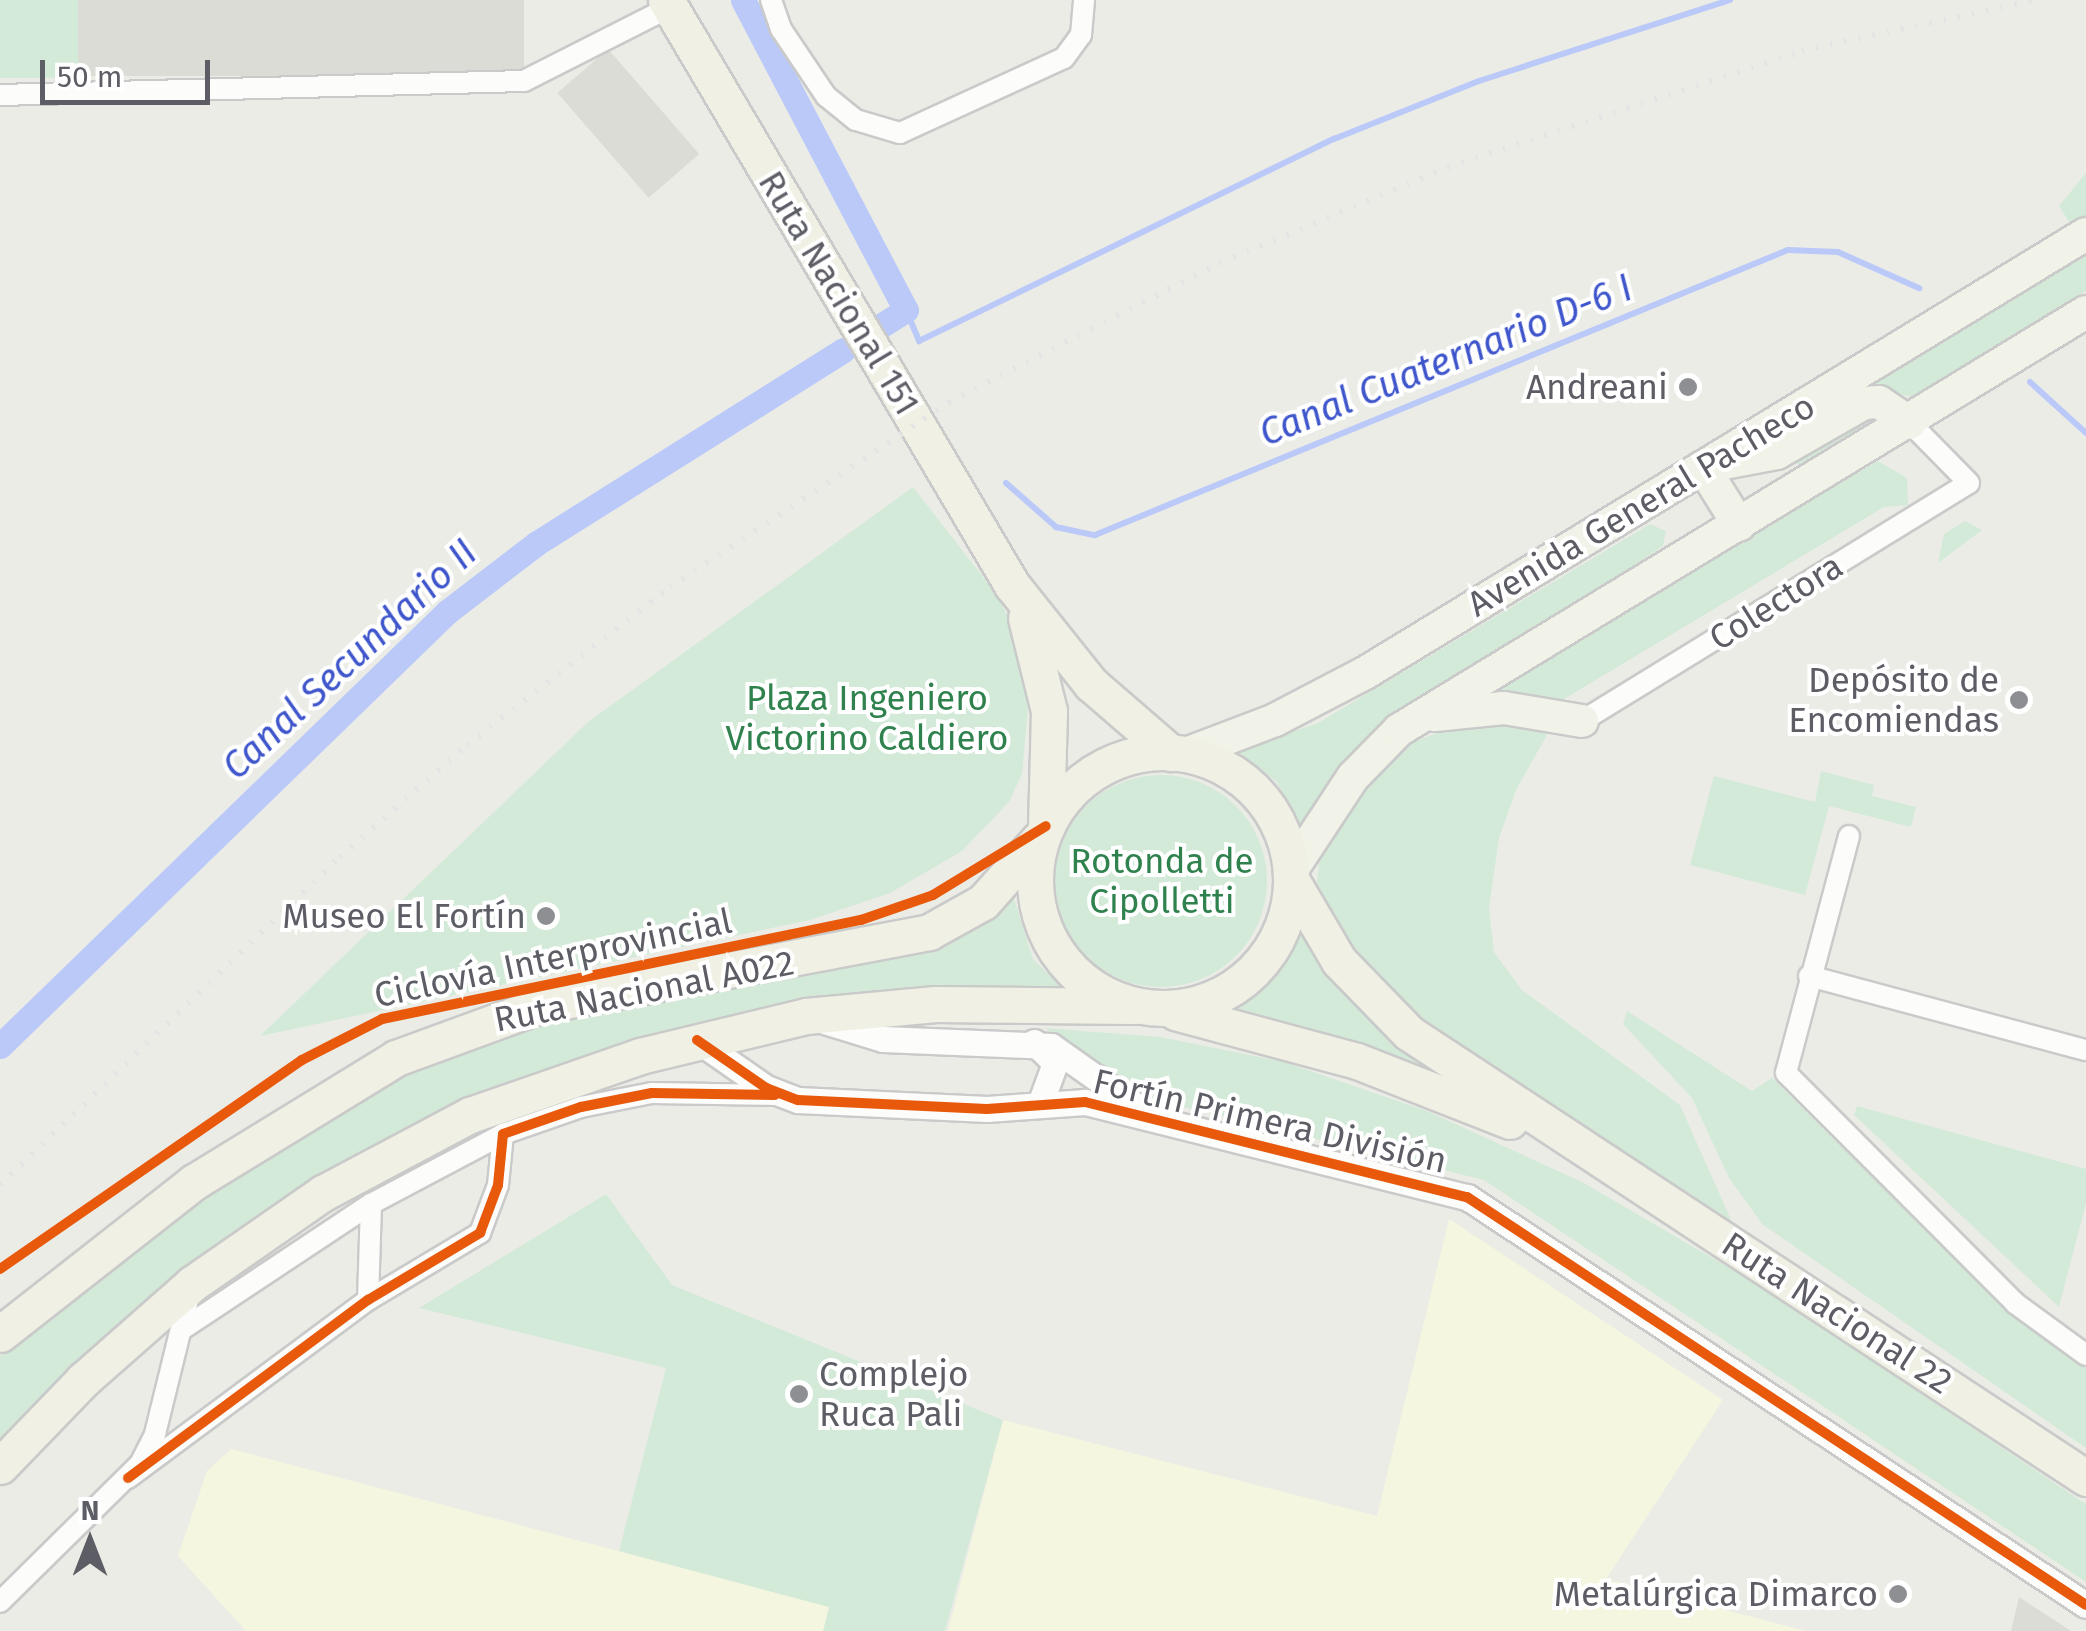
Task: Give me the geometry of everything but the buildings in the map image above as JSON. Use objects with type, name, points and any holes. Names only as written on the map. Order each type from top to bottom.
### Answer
[{"type":"highway","name":"Ruta Nacional 151","points":[[668,4],[1012,585],[1090,684],[1178,754]]},
{"type":"highway","name":"Ruta Nacional 151","points":[[1012,585],[1046,687],[1044,832]]},
{"type":"highway","points":[[1138,754],[1178,754],[1231,771],[1258,795],[1279,824],[1292,876],[1278,936],[1243,981],[1203,1002],[1146,1007],[1090,986],[1056,952],[1034,884],[1044,832],[1093,772],[1138,754]]},
{"type":"highway","name":"Ruta Nacional A022","points":[[0,1334],[194,1182],[396,1058],[538,1006],[928,932],[984,902],[1044,832]]},
{"type":"highway","name":"Ruta Nacional 22","points":[[1292,876],[1338,962],[1384,1012],[1585,1152],[2086,1478]]},
{"type":"highway","name":"Ruta Nacional A022","points":[[0,1466],[83,1380],[192,1284],[322,1193],[422,1138],[580,1074],[697,1040],[806,1016],[935,1004],[1146,1007]]},
{"type":"highway","name":"Ruta Nacional 22","points":[[1146,1007],[1357,1060],[1585,1152]]},
{"type":"main road","name":"Avenida General Pacheco","points":[[1178,754],[1335,690],[2086,234]]},
{"type":"main road","name":"Avenida General Pacheco","points":[[1292,876],[1353,777],[1399,730],[1910,423],[2086,312]]},
{"type":"main road","points":[[1740,525],[1704,467],[1777,453],[1864,403],[1879,402],[1910,423]]},
{"type":"main road","points":[[1399,730],[1449,711],[1486,708],[1582,722]]},
{"type":"street","points":[[771,0],[781,28],[826,96],[856,120],[893,133],[914,132],[1064,58],[1082,35],[1084,0]]},
{"type":"street","points":[[0,95],[524,81],[668,4]]},
{"type":"street","name":"Colectora","points":[[1582,722],[1970,482],[1910,423]]},
{"type":"street","points":[[1849,836],[1785,1070],[2015,1303],[2086,1354]]},
{"type":"street","points":[[1809,976],[2086,1050]]},
{"type":"street","name":"Fortín Primera División","points":[[806,1016],[883,1038],[1034,1042],[1066,1052],[1151,1118]]},
{"type":"street","name":"Fortín Primera División","points":[[697,1040],[780,1095],[987,1109],[1085,1102],[1467,1197],[2086,1606]]},
{"type":"street","name":"Fortín Primera División","points":[[1034,1042],[1055,1063],[1040,1104]]},
{"type":"street","points":[[181,1330],[371,1204],[504,1134],[580,1107],[652,1093],[780,1095]]},
{"type":"street","points":[[0,1602],[128,1478],[368,1300],[480,1232],[498,1184],[504,1134]]},
{"type":"street","points":[[368,1300],[371,1204]]},
{"type":"street","points":[[128,1478],[154,1434],[192,1284]]},
{"type":"shaded area","points":[[78,0],[524,0],[524,76],[78,76]]},
{"type":"shaded area","points":[[608,49],[699,154],[649,198],[557,93]]},
{"type":"shaded area","points":[[1449,1219],[1723,1400],[1606,1579],[1806,1631],[948,1631],[1003,1420],[1377,1516]]},
{"type":"shaded area","points":[[231,1449],[830,1607],[823,1631],[246,1631],[178,1556],[207,1471]]},
{"type":"shaded area","points":[[2019,1597],[2071,1631],[2011,1631]]},
{"type":"green space","points":[[0,0],[78,0],[78,78],[0,78]]},
{"type":"green space","points":[[2086,173],[2086,217],[2072,226],[2059,206]]},
{"type":"green space","points":[[2086,251],[2086,291],[1927,391],[1913,397],[1883,390],[1855,393]]},
{"type":"green space","points":[[1866,417],[1880,420],[1798,465],[1794,458]]},
{"type":"green space","points":[[1878,461],[1907,478],[1908,505],[1884,507],[1559,702],[1474,699]]},
{"type":"green space","name":"Plaza Ingeniero Victorino Caldiero","points":[[913,487],[994,591],[1018,635],[1030,687],[1022,774],[1009,802],[962,851],[890,893],[810,920],[260,1036],[588,722]]},
{"type":"green space","points":[[1965,521],[1982,530],[1938,563],[1944,534]]},
{"type":"green space","points":[[1650,524],[1666,531],[1663,546],[1360,744],[1304,835],[1277,782],[1235,751],[1318,723]]},
{"type":"green space","points":[[1531,723],[1547,735],[1516,790],[1499,838],[1489,908],[1494,952],[1522,990],[1680,1105],[1732,1222],[1510,1084],[1416,1015],[1363,968],[1316,889],[1320,857],[1334,830],[1389,760],[1412,742],[1462,724]]},
{"type":"green space","points":[[1821,771],[1874,785],[1872,796],[1916,807],[1911,827],[1829,806],[1805,895],[1690,865],[1714,776],[1815,802]]},
{"type":"green space","name":"Rotonda de Cipolletti","points":[[1161,775],[1202,783],[1236,806],[1259,840],[1267,881],[1259,922],[1236,956],[1202,979],[1161,987],[1120,979],[1086,956],[1063,922],[1055,881],[1063,840],[1086,806],[1120,783]]},
{"type":"green space","points":[[1013,896],[1033,959],[1068,994],[782,1004],[590,1053],[441,1112],[288,1197],[182,1271],[0,1451],[0,1356],[110,1264],[283,1137],[379,1080],[543,1024],[913,955],[976,930]]},
{"type":"green space","points":[[1300,931],[1323,969],[1372,1021],[1453,1080],[1228,1009],[1267,979]]},
{"type":"green space","points":[[1627,1011],[1752,1091],[1772,1078],[2004,1309],[2086,1368],[2086,1448],[1762,1224],[1729,1178],[1692,1098],[1623,1024]]},
{"type":"green space","points":[[1045,1028],[1160,1037],[1284,1062],[1427,1111],[1582,1182],[1757,1284],[2086,1504],[2086,1582],[1484,1180],[1138,1096]]},
{"type":"green space","points":[[1857,1106],[2086,1169],[2086,1203],[2059,1307],[1854,1115]]},
{"type":"green space","name":"Complejo Ruca Pali","points":[[606,1194],[672,1285],[1003,1420],[945,1631],[823,1631],[829,1607],[619,1551],[666,1368],[419,1308]]},
{"type":"waterway","name":"Canal Secundario II","points":[[743,0],[906,310],[876,329]]},
{"type":"waterway","points":[[906,310],[919,341],[1334,139],[1479,81],[1730,0]]},
{"type":"waterway","name":"Canal Cuaternario D-6 I","points":[[1006,483],[1056,527],[1095,535],[1788,250],[1838,252],[1919,288]]},
{"type":"waterway","name":"Canal Secundario II","points":[[0,1046],[447,612],[537,543],[843,350]]},
{"type":"waterway","name":"Canal Cuaternario D-6 I","points":[[2030,382],[2086,433]]},
{"type":"railway","points":[[0,1185],[340,857],[467,745],[670,587],[949,402],[1220,263],[1448,167],[1802,51],[2033,0]]},
{"type":"cycle path","name":"Ciclovía Interprovincial","points":[[0,1269],[302,1060],[382,1019],[861,920],[933,895],[1046,826]]},
{"type":"cycle path","points":[[697,1040],[766,1088],[798,1100],[987,1109],[1085,1102],[1467,1197],[2086,1605]]},
{"type":"cycle path","points":[[128,1478],[368,1300],[480,1233],[498,1185],[503,1134],[581,1107],[652,1093],[775,1095]]},
{"type":"place","name":"Andreani","points":[[1688,387]]},
{"type":"place","name":"Depósito de Encomiendas","points":[[2019,700]]},
{"type":"place","name":"Museo El Fortín","points":[[546,916]]},
{"type":"place","name":"Complejo Ruca Pali","points":[[799,1394]]},
{"type":"place","name":"Metalúrgica Dimarco","points":[[1898,1594]]}]
